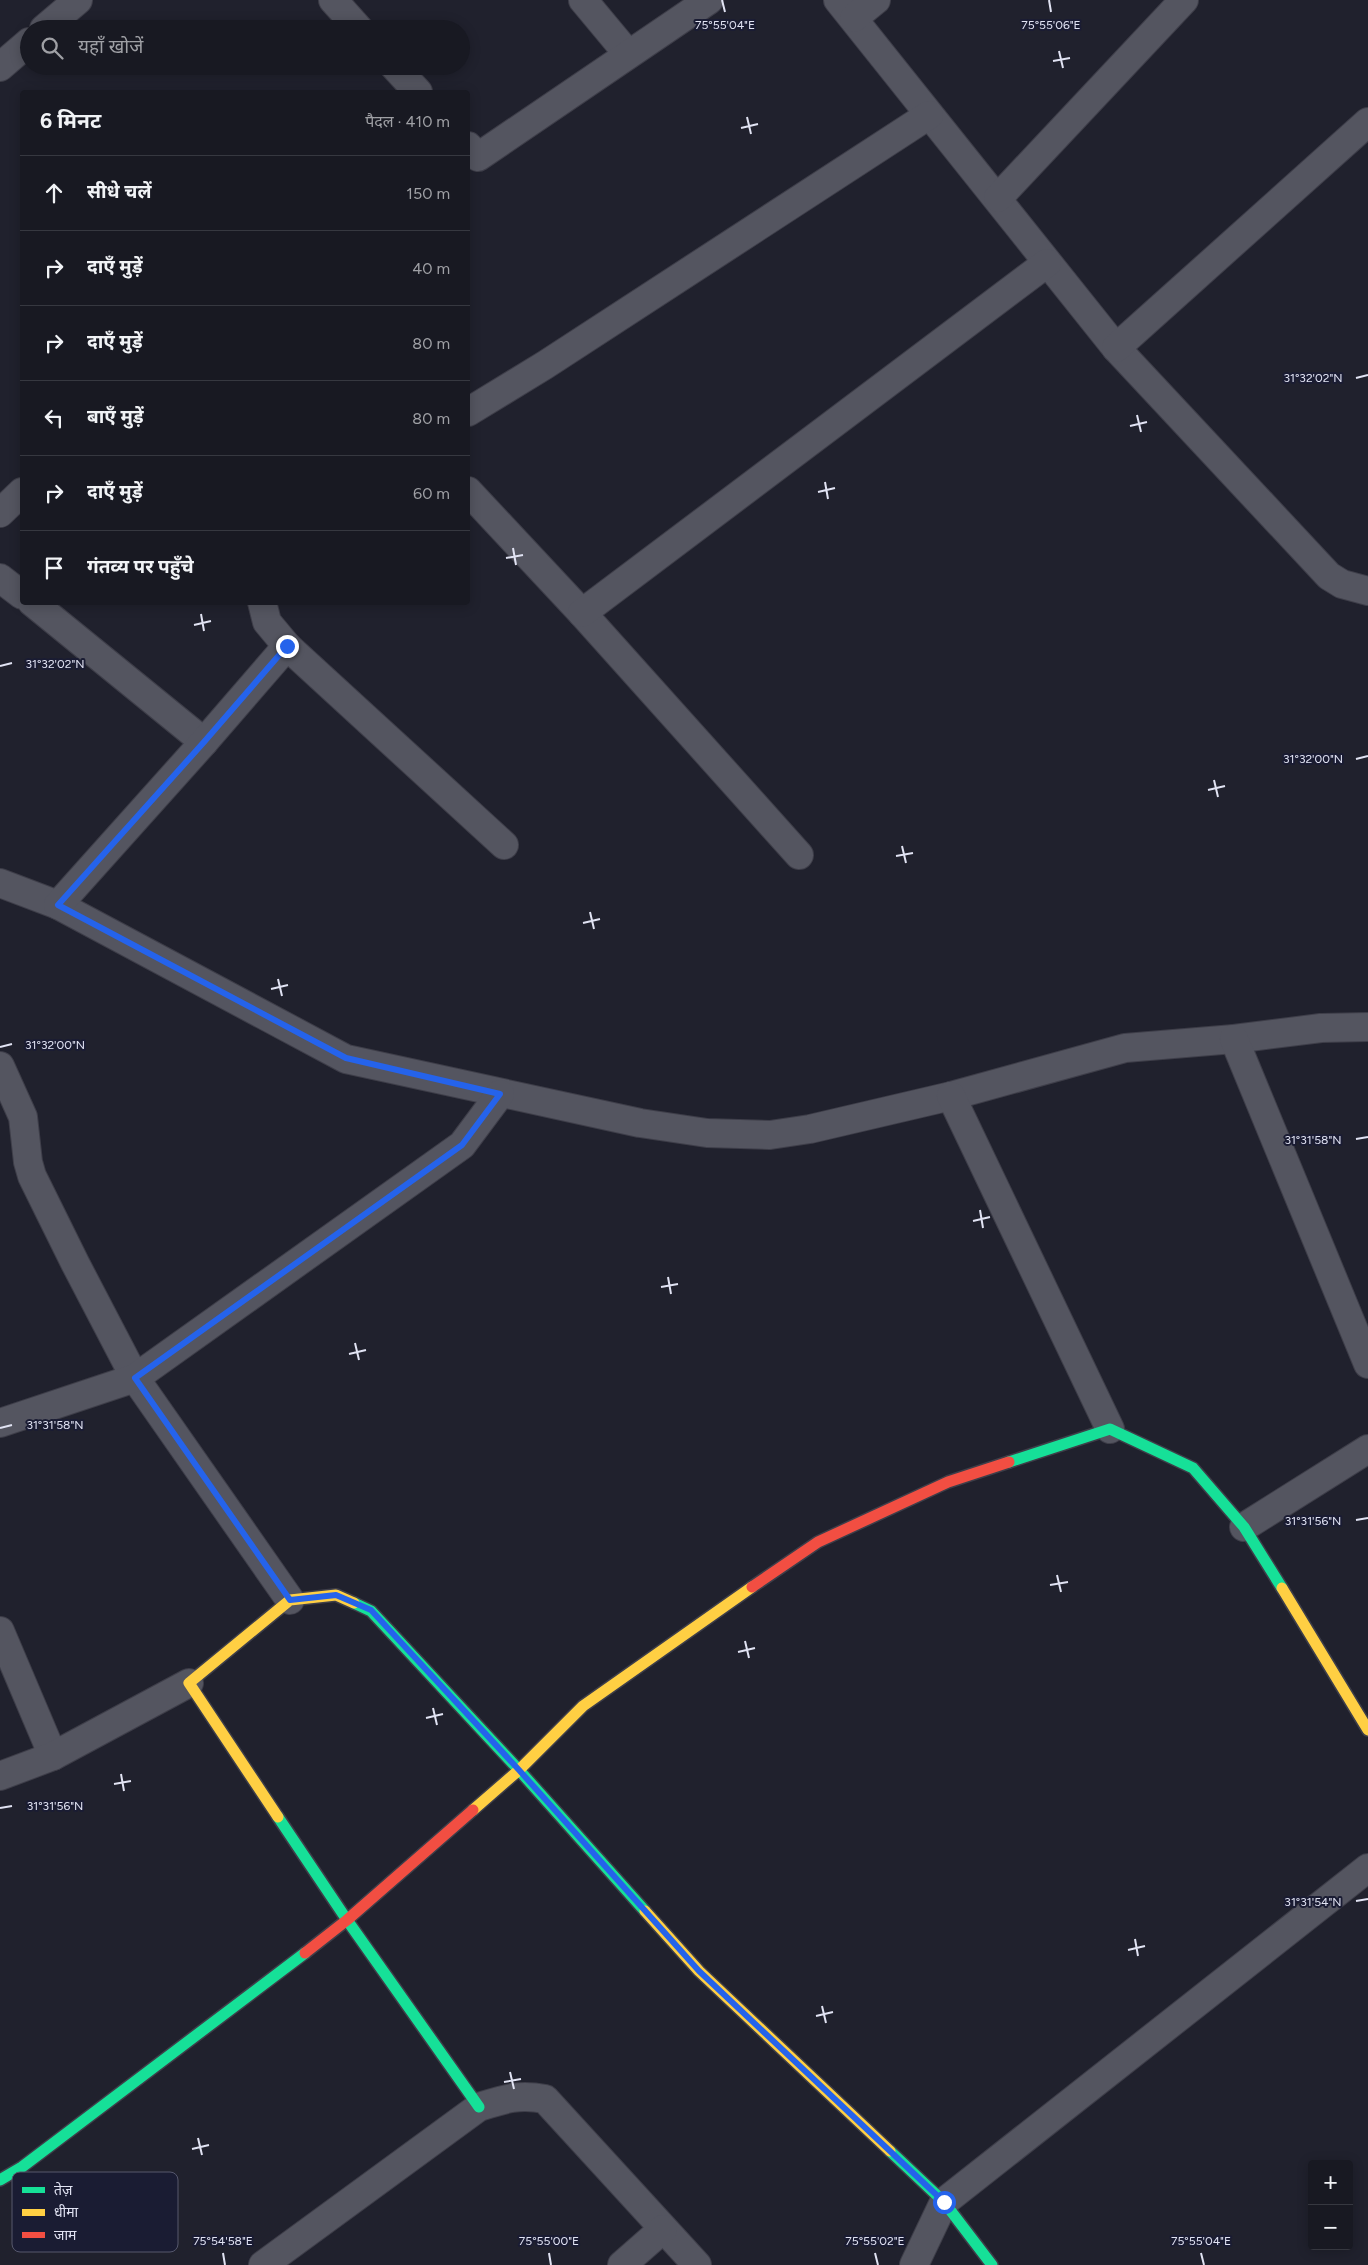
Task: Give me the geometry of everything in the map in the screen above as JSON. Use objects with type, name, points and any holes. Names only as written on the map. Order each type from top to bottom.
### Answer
[{"type":"street","points":[[55,20],[78,0]]},
{"type":"street","points":[[332,0],[351,20]]},
{"type":"street","points":[[584,0],[628,54]]},
{"type":"street","points":[[471,156],[708,0]]},
{"type":"street","points":[[876,0],[846,9],[1116,348],[1329,576],[1342,584],[1368,591]]},
{"type":"street","points":[[998,198],[1184,0]]},
{"type":"street","points":[[0,67],[20,50]]},
{"type":"street","points":[[402,75],[416,90]]},
{"type":"street","points":[[470,411],[561,354],[929,115]]},
{"type":"street","points":[[1116,348],[1368,122]]},
{"type":"street","points":[[582,614],[1047,263]]},
{"type":"street","points":[[0,513],[20,494]]},
{"type":"street","points":[[470,494],[582,614],[799,854]]},
{"type":"street","points":[[0,578],[20,593]]},
{"type":"street","points":[[36,605],[204,742]]},
{"type":"street","points":[[263,605],[267,622],[287,646],[504,845]]},
{"type":"street","points":[[58,905],[287,646]]},
{"type":"street","points":[[0,883],[58,905],[346,1058],[500,1094],[707,1133],[770,1135],[810,1129],[951,1096],[1125,1048],[1234,1039],[1321,1028],[1368,1027]]},
{"type":"street","points":[[1234,1039],[1368,1364]]},
{"type":"street","points":[[0,1066],[24,1117],[28,1162],[32,1176],[135,1378],[290,1600]]},
{"type":"street","points":[[0,1423],[135,1378],[462,1145],[500,1094]]},
{"type":"street","points":[[951,1096],[1110,1430],[1192,1468],[1244,1527],[1368,1730]]},
{"type":"street","points":[[14,2172],[206,2030],[347,1920],[519,1770],[582,1706],[818,1542],[948,1482],[1110,1430]]},
{"type":"street","points":[[1244,1527],[1368,1449]]},
{"type":"street","points":[[0,1776],[53,1756],[189,1683],[290,1600],[336,1595],[371,1610],[519,1770],[699,1971],[944,2202],[992,2265]]},
{"type":"street","points":[[0,1631],[53,1756]]},
{"type":"street","points":[[189,1683],[347,1920],[479,2107]]},
{"type":"street","points":[[914,2265],[944,2202],[1368,1868]]},
{"type":"street","points":[[263,2265],[479,2107],[512,2096],[529,2096],[545,2099],[697,2265]]},
{"type":"street","points":[[0,2180],[12,2173]]},
{"type":"street","points":[[622,2265],[663,2229]]},
{"type":"traffic: fast","points":[[1009,1462],[1110,1429],[1193,1468],[1244,1527],[1282,1588]]},
{"type":"traffic: fast","points":[[354,1603],[371,1611],[519,1770],[645,1911]]},
{"type":"traffic: fast","points":[[278,1817],[347,1920],[479,2107]]},
{"type":"traffic: fast","points":[[14,2172],[305,1953]]},
{"type":"traffic: fast","points":[[890,2151],[944,2202],[992,2265]]},
{"type":"traffic: fast","points":[[0,2180],[12,2173]]},
{"type":"traffic: slow","points":[[473,1810],[519,1770],[583,1706],[752,1587]]},
{"type":"traffic: slow","points":[[1282,1588],[1368,1730]]},
{"type":"traffic: slow","points":[[278,1817],[189,1683],[290,1600],[336,1595],[354,1603]]},
{"type":"traffic: slow","points":[[645,1911],[699,1971],[890,2151]]},
{"type":"traffic: jam","points":[[752,1587],[818,1542],[948,1482],[1009,1462]]},
{"type":"traffic: jam","points":[[305,1953],[347,1920],[473,1810]]},
{"type":"route","points":[[287,646],[58,905],[346,1058],[500,1094],[462,1145],[135,1378],[290,1600],[336,1595],[371,1610],[519,1770],[699,1971],[944,2202]]}]
